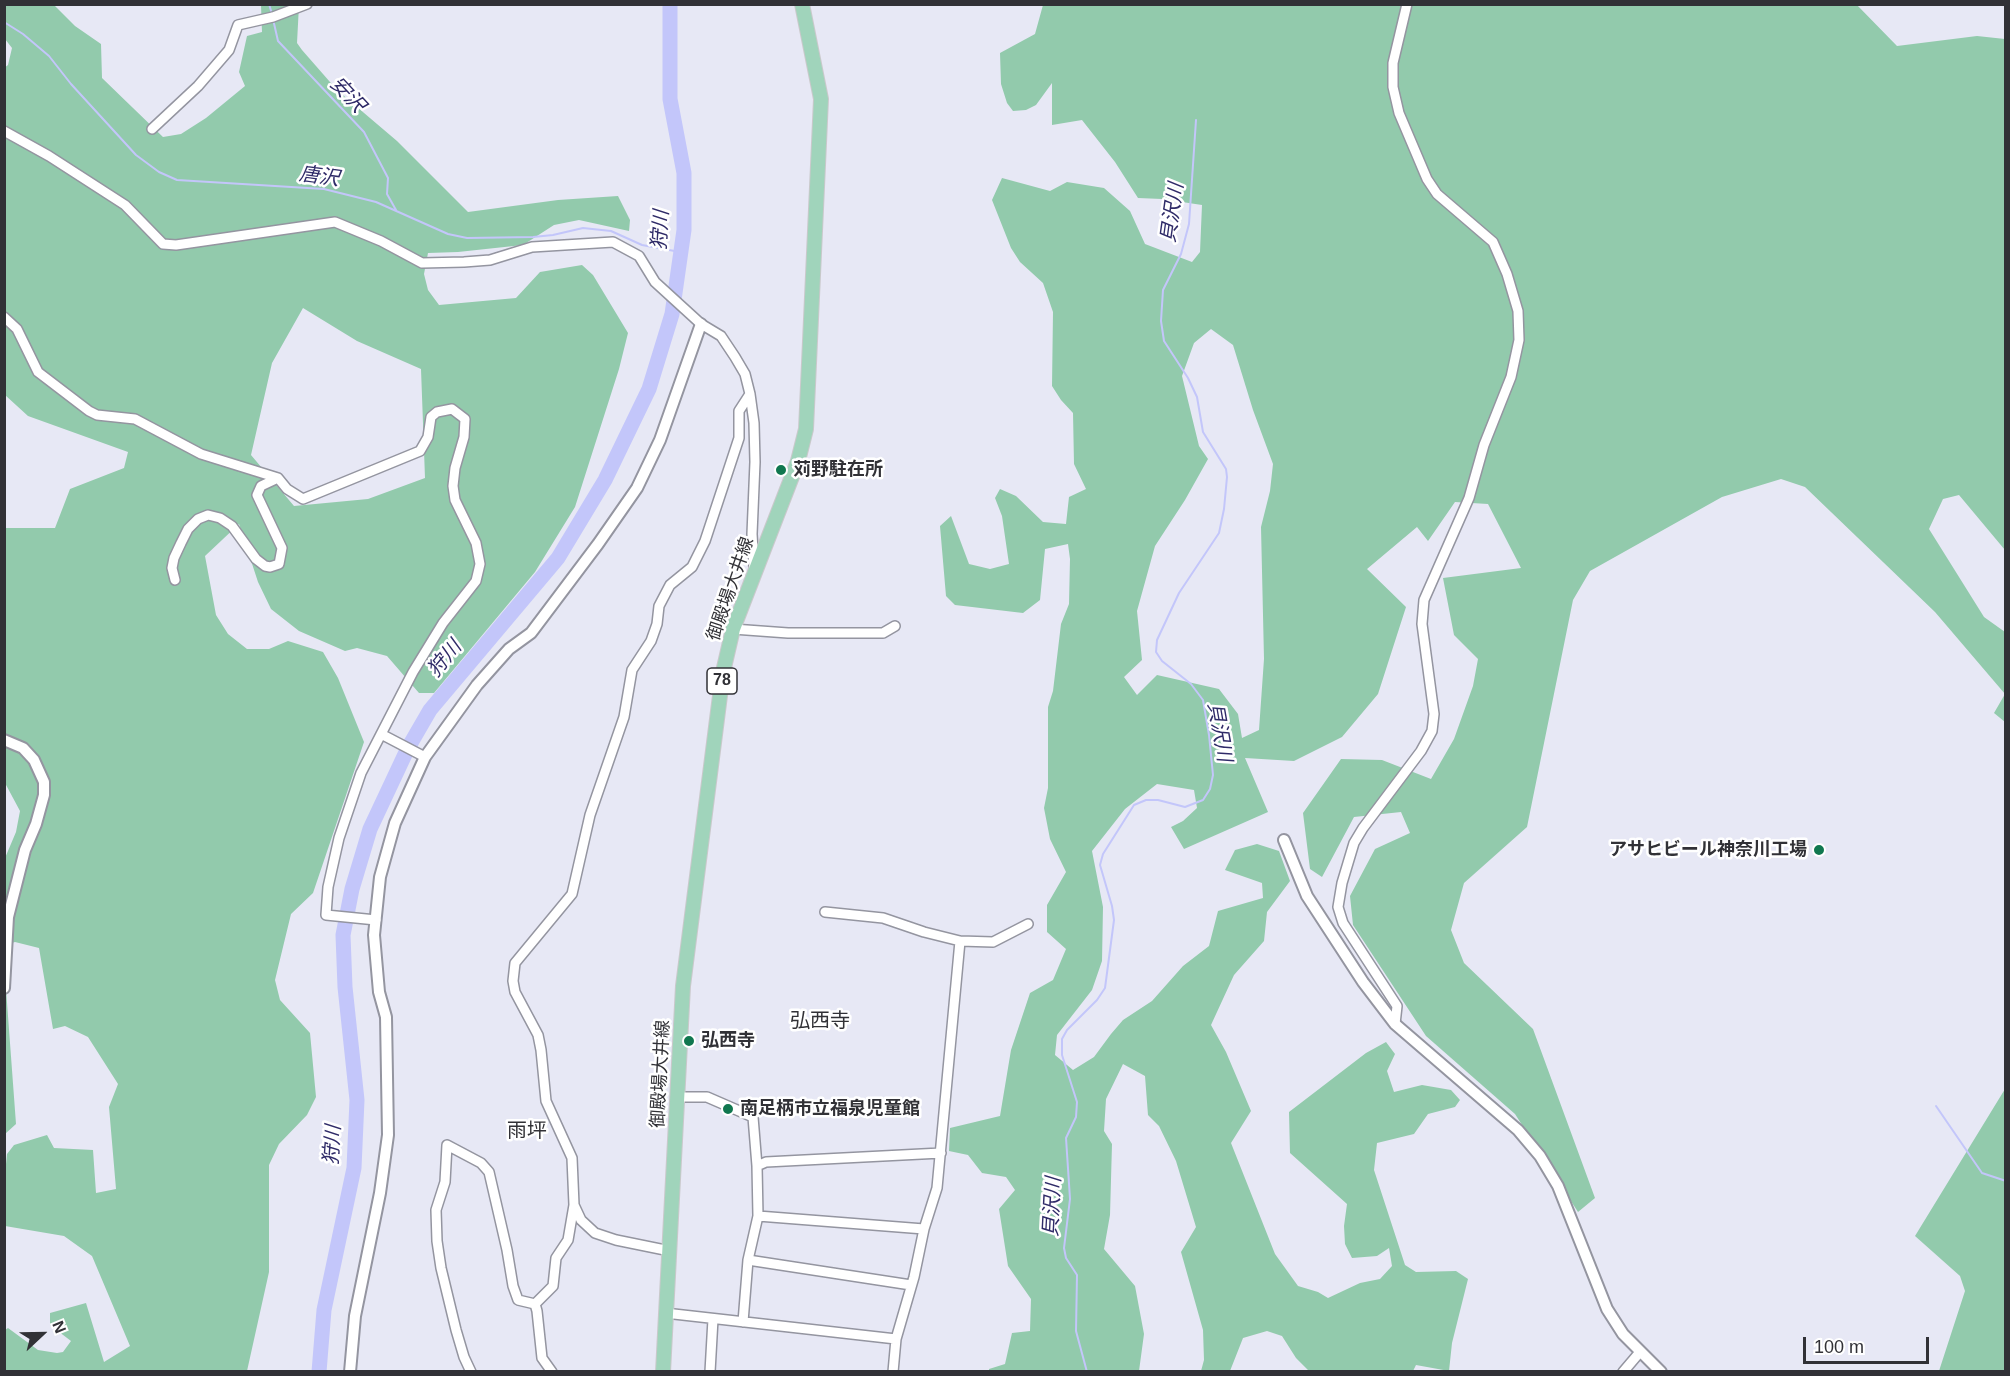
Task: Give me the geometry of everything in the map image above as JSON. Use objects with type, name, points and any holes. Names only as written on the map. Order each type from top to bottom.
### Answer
[{"type":"main road","name":"御殿場大井線","points":[[663,1371],[683,986],[723,672],[733,629],[798,461],[806,429],[821,99],[802,4]]},
{"type":"street","points":[[152,129],[198,86],[229,50],[238,25],[273,17],[307,4]]},
{"type":"street","points":[[1395,1024],[1398,1006],[1343,923],[1338,907],[1342,883],[1354,843],[1421,752],[1432,731],[1434,714],[1422,624],[1424,600],[1469,498],[1484,445],[1511,377],[1520,340],[1515,302],[1508,274],[1493,242],[1437,194],[1427,179],[1399,113],[1393,87],[1393,63],[1407,4]]},
{"type":"street","points":[[4,131],[49,156],[125,205],[163,244],[335,222],[381,241],[422,263],[490,260],[532,247],[613,242],[639,256],[655,282],[698,321],[721,336],[745,375],[750,394],[755,462],[752,534],[754,573]]},
{"type":"street","points":[[4,317],[17,329],[38,372],[88,411],[98,415],[135,419],[201,454],[278,478],[287,489],[303,499],[420,451],[428,437],[431,417],[437,412],[452,409],[465,419],[464,437],[455,468],[453,486],[455,500],[476,543],[480,564],[476,581],[443,623],[419,662],[361,773],[339,838],[328,887],[326,915],[371,920]]},
{"type":"street","points":[[350,1371],[354,1316],[380,1193],[388,1135],[386,1017],[378,992],[371,920],[395,823],[425,757],[477,685],[509,649],[531,633],[637,488],[660,440],[698,321]]},
{"type":"street","points":[[535,1304],[553,1286],[556,1258],[568,1239],[574,1205],[572,1158],[546,1101],[540,1043],[515,992],[513,981],[515,963],[572,894],[590,814],[624,717],[632,670],[651,640],[657,624],[659,606],[670,585],[692,567],[705,541],[739,438],[739,411],[750,394]]},
{"type":"street","points":[[175,580],[172,568],[181,543],[193,524],[208,515],[220,518],[232,526],[256,559],[265,566],[279,564],[282,548],[256,495],[261,486],[278,478]]},
{"type":"street","points":[[733,629],[788,633],[884,633],[896,627]]},
{"type":"street","points":[[381,734],[425,757]]},
{"type":"street","points":[[4,740],[22,748],[34,760],[44,782],[44,795],[36,824],[25,850],[8,917],[4,988]]},
{"type":"street","points":[[1284,840],[1307,896],[1363,982],[1395,1024],[1518,1130],[1540,1156],[1558,1186],[1607,1309],[1623,1334],[1661,1371]]},
{"type":"street","points":[[825,912],[883,918],[960,941],[993,942],[1028,924]]},
{"type":"street","points":[[893,1371],[897,1339],[924,1229],[937,1188],[960,941]]},
{"type":"street","points":[[678,1097],[706,1097],[753,1117],[758,1216],[748,1260],[743,1322]]},
{"type":"street","points":[[471,1371],[464,1358],[456,1330],[437,1241],[435,1210],[445,1182],[447,1145],[481,1163],[489,1172],[515,1293],[518,1300],[535,1304]]},
{"type":"street","points":[[757,1166],[766,1162],[941,1153]]},
{"type":"street","points":[[574,1205],[581,1221],[595,1233],[616,1240],[670,1251]]},
{"type":"street","points":[[758,1216],[924,1229]]},
{"type":"street","points":[[748,1260],[911,1285]]},
{"type":"street","points":[[535,1304],[542,1358],[552,1371]]},
{"type":"street","points":[[665,1313],[897,1339]]},
{"type":"street","points":[[710,1371],[713,1319]]},
{"type":"street","points":[[1623,1371],[1640,1352]]},
{"type":"green space","points":[[1856,4],[1897,46],[1977,36],[2005,39],[2005,550],[1959,495],[1943,499],[1929,529],[1984,617],[2005,632],[2005,694],[1935,612],[1805,487],[1781,479],[1722,497],[1590,571],[1573,600],[1527,827],[1464,883],[1451,930],[1464,963],[1533,1029],[1595,1198],[1578,1212],[1515,1114],[1426,1036],[1353,925],[1350,896],[1375,849],[1410,833],[1401,812],[1354,817],[1322,877],[1310,869],[1303,813],[1341,759],[1382,760],[1431,779],[1454,739],[1473,686],[1478,659],[1454,635],[1443,578],[1521,568],[1488,504],[1455,502],[1428,541],[1417,527],[1367,569],[1406,607],[1378,694],[1342,737],[1294,761],[1245,758],[1268,812],[1184,849],[1171,827],[1183,821],[1197,808],[1194,790],[1157,784],[1125,809],[1092,851],[1103,907],[1102,961],[1092,990],[1057,1035],[1055,1055],[1073,1070],[1094,1057],[1123,1020],[1152,1001],[1183,966],[1209,946],[1218,911],[1263,898],[1262,883],[1225,870],[1235,850],[1257,844],[1279,851],[1290,881],[1267,912],[1264,941],[1234,975],[1211,1025],[1226,1052],[1251,1111],[1231,1143],[1275,1254],[1298,1286],[1318,1292],[1328,1298],[1360,1283],[1380,1279],[1392,1266],[1389,1248],[1377,1256],[1352,1258],[1345,1244],[1344,1226],[1347,1204],[1290,1153],[1289,1112],[1366,1053],[1386,1042],[1395,1054],[1387,1071],[1394,1092],[1422,1085],[1451,1090],[1460,1100],[1455,1107],[1428,1114],[1414,1134],[1377,1143],[1374,1170],[1405,1265],[1416,1272],[1456,1271],[1468,1279],[1452,1343],[1449,1371],[1416,1365],[1413,1371],[1309,1371],[1296,1358],[1282,1336],[1267,1331],[1243,1338],[1230,1371],[1201,1371],[1204,1360],[1203,1330],[1181,1252],[1196,1227],[1176,1161],[1159,1126],[1148,1115],[1145,1076],[1123,1064],[1106,1099],[1104,1131],[1112,1144],[1110,1215],[1104,1249],[1135,1286],[1144,1334],[1139,1371],[989,1371],[989,1369],[1005,1364],[1012,1333],[1030,1331],[1031,1299],[1008,1266],[999,1209],[1015,1190],[1006,1177],[982,1173],[968,1155],[949,1151],[950,1128],[1000,1116],[1011,1050],[1030,993],[1053,980],[1066,949],[1047,932],[1047,905],[1066,872],[1050,839],[1044,808],[1048,788],[1048,707],[1053,691],[1061,624],[1069,604],[1070,559],[1068,544],[1045,549],[1040,600],[1023,613],[955,605],[946,596],[940,526],[951,516],[969,564],[990,569],[1009,564],[1002,516],[995,498],[1000,489],[1016,496],[1043,522],[1066,524],[1069,497],[1086,489],[1074,464],[1073,413],[1052,386],[1053,312],[1043,283],[1020,262],[1011,248],[992,200],[1002,178],[1050,191],[1067,182],[1104,188],[1130,211],[1145,244],[1192,262],[1200,252],[1202,205],[1138,198],[1115,162],[1082,120],[1052,125],[1052,83],[1036,105],[1026,110],[1013,111],[1007,103],[1001,84],[1000,53],[1035,34],[1043,5]],"holes":[[[1211,329],[1233,345],[1273,464],[1270,491],[1261,527],[1264,659],[1259,730],[1242,738],[1238,714],[1219,689],[1157,675],[1137,695],[1124,677],[1142,660],[1137,611],[1155,546],[1208,459],[1199,446],[1182,376],[1194,343]]]},
{"type":"green space","points":[[5,5],[54,5],[75,26],[101,44],[102,78],[163,137],[181,134],[206,118],[245,86],[239,72],[247,36],[262,32],[261,5],[299,5],[297,43],[302,50],[337,90],[397,141],[468,212],[558,200],[618,196],[630,220],[629,231],[579,220],[554,225],[523,245],[428,253],[424,274],[428,290],[439,305],[516,298],[540,272],[582,265],[593,275],[628,333],[619,369],[575,507],[535,572],[434,693],[419,693],[387,656],[357,648],[345,651],[299,631],[271,609],[258,582],[239,524],[205,556],[216,615],[228,634],[247,649],[269,649],[288,641],[323,652],[338,678],[364,742],[313,893],[291,914],[275,980],[280,1000],[310,1033],[316,1097],[307,1115],[279,1144],[269,1165],[269,1272],[247,1371],[5,1371],[5,1330],[8,1328],[38,1350],[63,1352],[71,1341],[50,1325],[50,1313],[86,1303],[104,1362],[130,1346],[92,1256],[64,1236],[5,1226],[7,1154],[14,1145],[47,1135],[54,1148],[93,1150],[96,1193],[116,1189],[109,1107],[118,1084],[88,1037],[65,1026],[53,1029],[39,948],[15,942],[5,945],[5,858],[16,832],[20,811],[5,783],[5,528],[55,528],[70,489],[124,468],[128,452],[28,416],[5,395],[4,68],[8,65],[12,48],[5,39]],"holes":[[[303,308],[357,341],[421,369],[425,478],[368,499],[294,506],[251,455],[272,363]]]},
{"type":"green space","points":[[2005,694],[2005,722],[1994,713]]},
{"type":"green space","points":[[4,962],[16,1124],[5,1134],[4,1134]]},
{"type":"green space","points":[[2005,1089],[2005,1371],[1939,1371],[1965,1291],[1960,1276],[1915,1236]]},
{"type":"waterway","name":"安沢","points":[[269,4],[272,14]]},
{"type":"waterway","name":"狩川","points":[[319,1372],[324,1310],[354,1168],[357,1100],[345,987],[343,935],[352,889],[370,829],[408,748],[430,710],[558,558],[605,480],[649,389],[672,314],[684,230],[684,173],[670,99],[670,4]]},
{"type":"waterway","name":"安沢","points":[[273,19],[278,41],[364,132],[388,178],[387,194],[396,210]]},
{"type":"waterway","name":"唐沢","points":[[4,22],[23,34],[49,56],[71,84],[136,155],[159,172],[177,180],[324,189],[376,202],[448,234],[467,238],[533,237],[583,228],[611,231],[642,245],[680,252]]},
{"type":"waterway","name":"貝沢川","points":[[1087,1372],[1076,1331],[1077,1275],[1066,1258],[1064,1248],[1070,1199],[1066,1138],[1076,1117],[1077,1102],[1062,1055],[1062,1039],[1067,1030],[1097,1000],[1105,988],[1114,920],[1100,865],[1103,854],[1134,805],[1146,800],[1158,800],[1185,807],[1203,800],[1210,789],[1213,775],[1203,700],[1191,684],[1162,661],[1156,652],[1157,640],[1179,593],[1219,533],[1227,477],[1226,469],[1203,432],[1197,397],[1188,378],[1164,341],[1161,321],[1163,290],[1181,254],[1189,224],[1196,120]]},
{"type":"waterway","points":[[1936,1106],[1982,1173],[2006,1181]]},
{"type":"place","name":"苅野駐在所","points":[[781,470]]},
{"type":"place","name":"アサヒビール神奈川工場","points":[[1819,850]]},
{"type":"place","name":"弘西寺","points":[[689,1041]]},
{"type":"place","name":"南足柄市立福泉児童館","points":[[728,1109]]},
{"type":"district","name":"弘西寺","points":[[820,1021]]},
{"type":"district","name":"雨坪","points":[[527,1131]]}]
